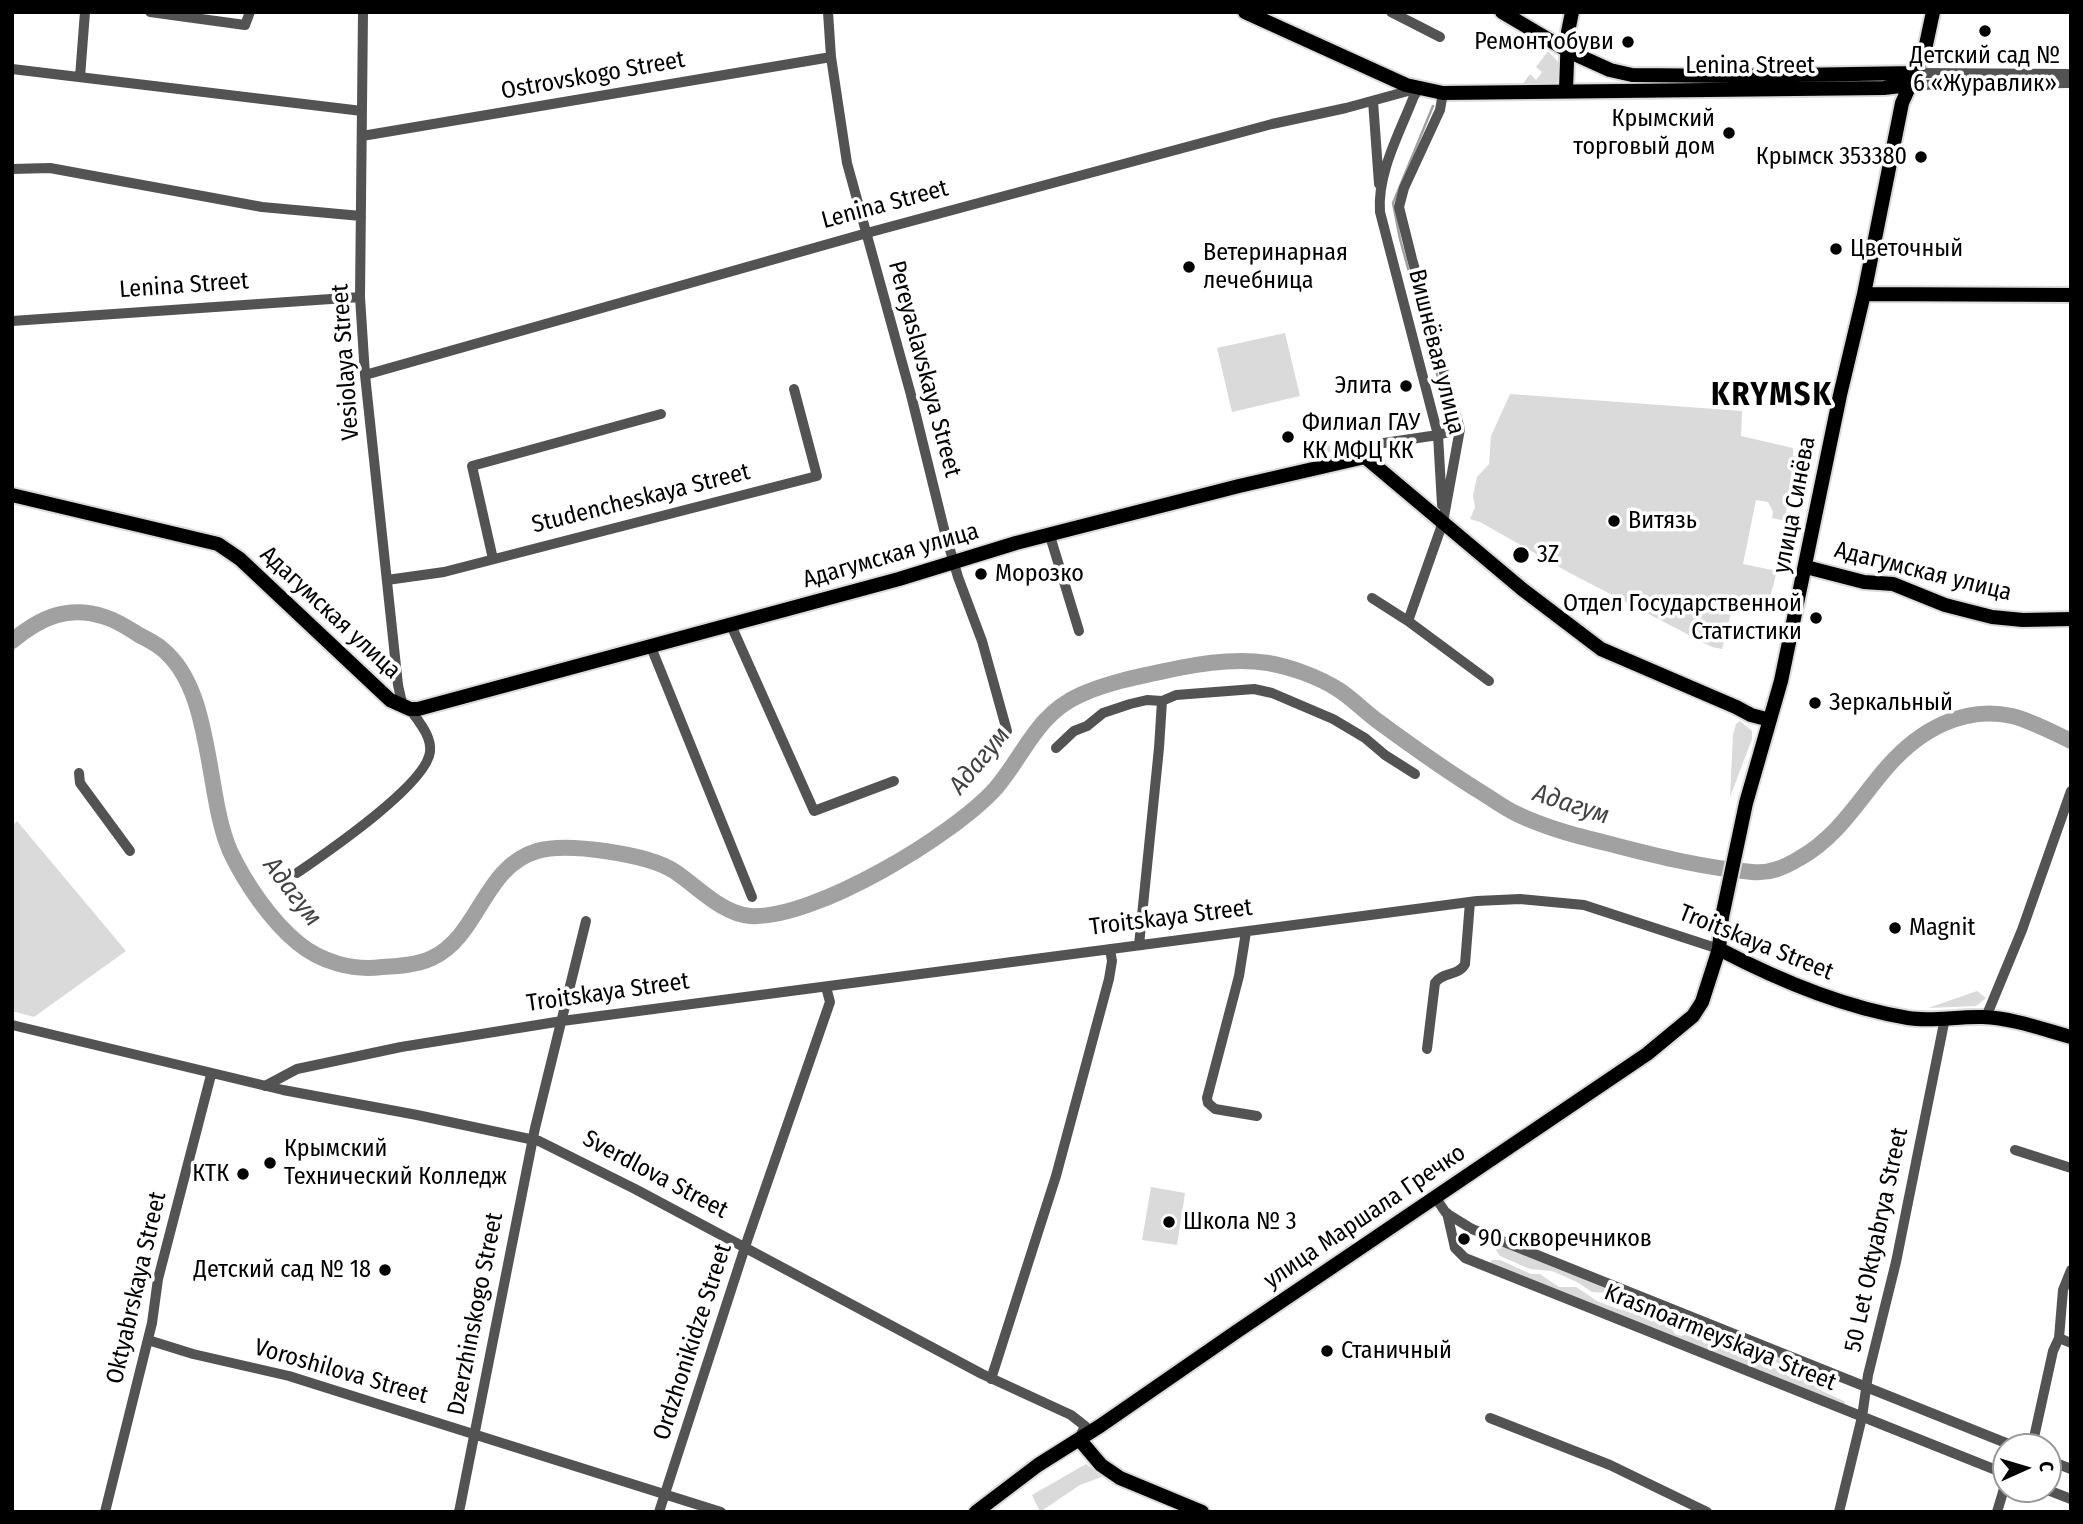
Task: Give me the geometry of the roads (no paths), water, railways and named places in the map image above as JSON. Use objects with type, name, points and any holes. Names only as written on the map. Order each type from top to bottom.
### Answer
[{"type":"main road","points":[[1245,12],[1406,85],[1430,91]]},
{"type":"main road","name":"Lenina Street","points":[[1502,12],[1568,51],[1609,70],[1632,75],[1733,82]]},
{"type":"main road","points":[[1566,90],[1568,32],[1572,12]]},
{"type":"main road","name":"улица Синёва","points":[[1723,917],[1746,803],[1781,681],[1902,103],[1924,54],[1933,12]]},
{"type":"main road","name":"Lenina Street","points":[[1430,91],[1566,90],[1733,82],[1912,79]]},
{"type":"main road","points":[[1864,294],[2071,295]]},
{"type":"main road","points":[[1365,457],[1530,596],[1601,649],[1751,715],[1770,720]]},
{"type":"main road","name":"Адагумская улица","points":[[12,495],[218,544],[240,559],[390,700],[407,708],[418,709],[731,625],[954,561],[1228,489],[1365,457]]},
{"type":"main road","name":"Адагумская улица","points":[[1806,567],[1864,582],[1893,584],[1945,605],[1992,617],[2023,620],[2071,619]]},
{"type":"main road","name":"улица Маршала Гречко","points":[[976,1512],[1038,1465],[1192,1365],[1647,1054],[1685,1025],[1702,1002],[1719,949],[1723,917]]},
{"type":"main road","name":"Troitskaya Street","points":[[1719,949],[1765,973],[1846,1003],[1908,1018],[1986,1017],[2071,1037]]},
{"type":"main road","name":"Sverdlova Street","points":[[1079,1438],[1101,1465],[1120,1478],[1202,1512]]},
{"type":"street","points":[[80,77],[85,12]]},
{"type":"street","points":[[150,12],[245,26],[250,12]]},
{"type":"street","name":"Vesiolaya Street","points":[[297,873],[401,795],[428,760],[430,743],[407,708],[398,685],[365,375],[360,297],[363,12]]},
{"type":"street","name":"Pereyaslavskaya Street","points":[[828,12],[831,57],[847,163],[944,529],[982,641],[1007,731]]},
{"type":"street","points":[[1391,12],[1440,37]]},
{"type":"street","name":"Ostrovskogo Street","points":[[362,136],[831,57]]},
{"type":"street","points":[[12,69],[362,111]]},
{"type":"street","name":"Lenina Street","points":[[1912,79],[2071,74]]},
{"type":"street","name":"Lenina Street","points":[[1912,79],[2071,83]]},
{"type":"street","name":"Lenina Street","points":[[365,375],[867,233],[1272,124],[1430,91]]},
{"type":"street","name":"Вишнёвая улица","points":[[1430,91],[1440,110],[1404,188],[1399,207],[1460,429],[1443,522],[1438,435],[1380,212],[1379,190],[1414,96],[1430,91]]},
{"type":"street","points":[[1373,102],[1379,190]]},
{"type":"street","points":[[12,169],[50,168],[262,207],[361,216]]},
{"type":"street","name":"Lenina Street","points":[[12,321],[360,297]]},
{"type":"street","name":"Studencheskaya Street","points":[[387,580],[444,572],[817,476],[794,388]]},
{"type":"street","points":[[493,559],[472,466],[661,414]]},
{"type":"street","points":[[1365,457],[1377,444],[1460,429]]},
{"type":"street","points":[[1408,621],[1443,522]]},
{"type":"street","points":[[1050,536],[1079,631]]},
{"type":"street","points":[[1372,598],[1489,681]]},
{"type":"street","points":[[731,625],[814,811],[894,781]]},
{"type":"street","points":[[651,647],[752,897]]},
{"type":"street","points":[[1056,748],[1068,735],[1087,726],[1103,713],[1147,700],[1162,701],[1176,695],[1243,689],[1272,693],[1333,719],[1415,774]]},
{"type":"street","points":[[1139,945],[1162,701]]},
{"type":"street","points":[[79,773],[80,783],[130,851]]},
{"type":"street","points":[[1986,1017],[2022,930],[2071,791]]},
{"type":"street","name":"Troitskaya Street","points":[[265,1086],[308,1066],[401,1047],[562,1021],[1470,902],[1520,899],[1584,905],[1719,949]]},
{"type":"street","points":[[1427,1049],[1431,1002],[1436,980],[1461,971],[1465,964],[1470,902]]},
{"type":"street","name":"Dzerzhinskogo Street","points":[[459,1512],[533,1139],[586,921]]},
{"type":"street","points":[[1246,932],[1239,976],[1207,1098],[1208,1103],[1216,1109],[1257,1116]]},
{"type":"street","points":[[991,1379],[1056,1176],[1110,979],[1110,948]]},
{"type":"street","name":"Ordzhonikidze Street","points":[[659,1512],[830,1002],[826,986]]},
{"type":"street","name":"50 Let Oktyabrya Street","points":[[1839,1512],[1896,1262],[1945,1018]]},
{"type":"street","name":"Sverdlova Street","points":[[12,1025],[211,1075],[533,1139],[568,1154],[991,1379],[1079,1421],[1085,1426],[1079,1438]]},
{"type":"street","name":"Oktyabrskaya Street","points":[[105,1512],[148,1340],[158,1279],[211,1075]]},
{"type":"street","points":[[2015,1150],[2071,1168]]},
{"type":"street","name":"Krasnoarmeyskaya Street","points":[[1435,1197],[1447,1213],[1472,1229],[1992,1437]]},
{"type":"street","name":"Krasnoarmeyskaya Street","points":[[1447,1213],[1455,1248],[1465,1258],[1992,1468]]},
{"type":"street","points":[[2035,1433],[2053,1351],[2059,1338],[2063,1290],[2071,1270]]},
{"type":"street","points":[[2059,1338],[2071,1343]]},
{"type":"street","name":"Voroshilova Street","points":[[148,1340],[193,1354],[289,1376],[721,1512]]},
{"type":"street","points":[[1490,1418],[1610,1465],[1707,1512]]},
{"type":"waterway","points":[[1433,106],[1393,203],[1400,239],[1449,418]]},
{"type":"waterway","name":"Адагум","points":[[12,641],[34,625],[55,615],[79,612],[105,617],[161,648],[178,666],[191,689],[200,715],[222,828],[243,876],[278,924],[298,943],[327,960],[360,968],[408,965],[432,958],[461,934],[505,871],[519,859],[550,849],[607,851],[645,859],[674,871],[720,905],[740,914],[777,914],[810,904],[845,890],[917,850],[976,807],[996,788],[1042,724],[1065,703],[1116,682],[1212,662],[1268,663],[1323,681],[1457,777],[1509,810],[1541,824],[1577,836],[1666,858],[1752,872],[1777,869],[1814,849],[1848,816],[1900,753],[1943,724],[1976,714],[2012,716],[2071,741]]},
{"type":"place","name":"Детский сад № 6 «Журавлик»","points":[[1985,31]]},
{"type":"place","name":"Ремонт обуви","points":[[1628,42]]},
{"type":"place","name":"Крымский торговый дом","points":[[1729,133]]},
{"type":"place","name":"Крымск 353380","points":[[1921,157]]},
{"type":"place","name":"Цветочный","points":[[1836,249]]},
{"type":"place","name":"Ветеринарная лечебница","points":[[1189,267]]},
{"type":"place","name":"Элита","points":[[1406,386]]},
{"type":"place","name":"Филиал ГАУ КК МФЦ КК","points":[[1288,437]]},
{"type":"place","name":"Витязь","points":[[1614,521]]},
{"type":"place","name":"3Z","points":[[1521,555]]},
{"type":"place","name":"Морозко","points":[[981,574]]},
{"type":"place","name":"Отдел Государственной Статистики","points":[[1816,618]]},
{"type":"place","name":"Зеркальный","points":[[1815,703]]},
{"type":"place","name":"Magnit","points":[[1895,928]]},
{"type":"place","name":"Крымский Технический Колледж","points":[[270,1163]]},
{"type":"place","name":"КТК","points":[[243,1174]]},
{"type":"place","name":"Школа № 3","points":[[1169,1222]]},
{"type":"place","name":"90 скворечников","points":[[1464,1239]]},
{"type":"place","name":"Детский сад № 18","points":[[385,1270]]},
{"type":"place","name":"Станичный","points":[[1327,1351]]},
{"type":"district","name":"KRYMSK","points":[[1772,396]]}]
